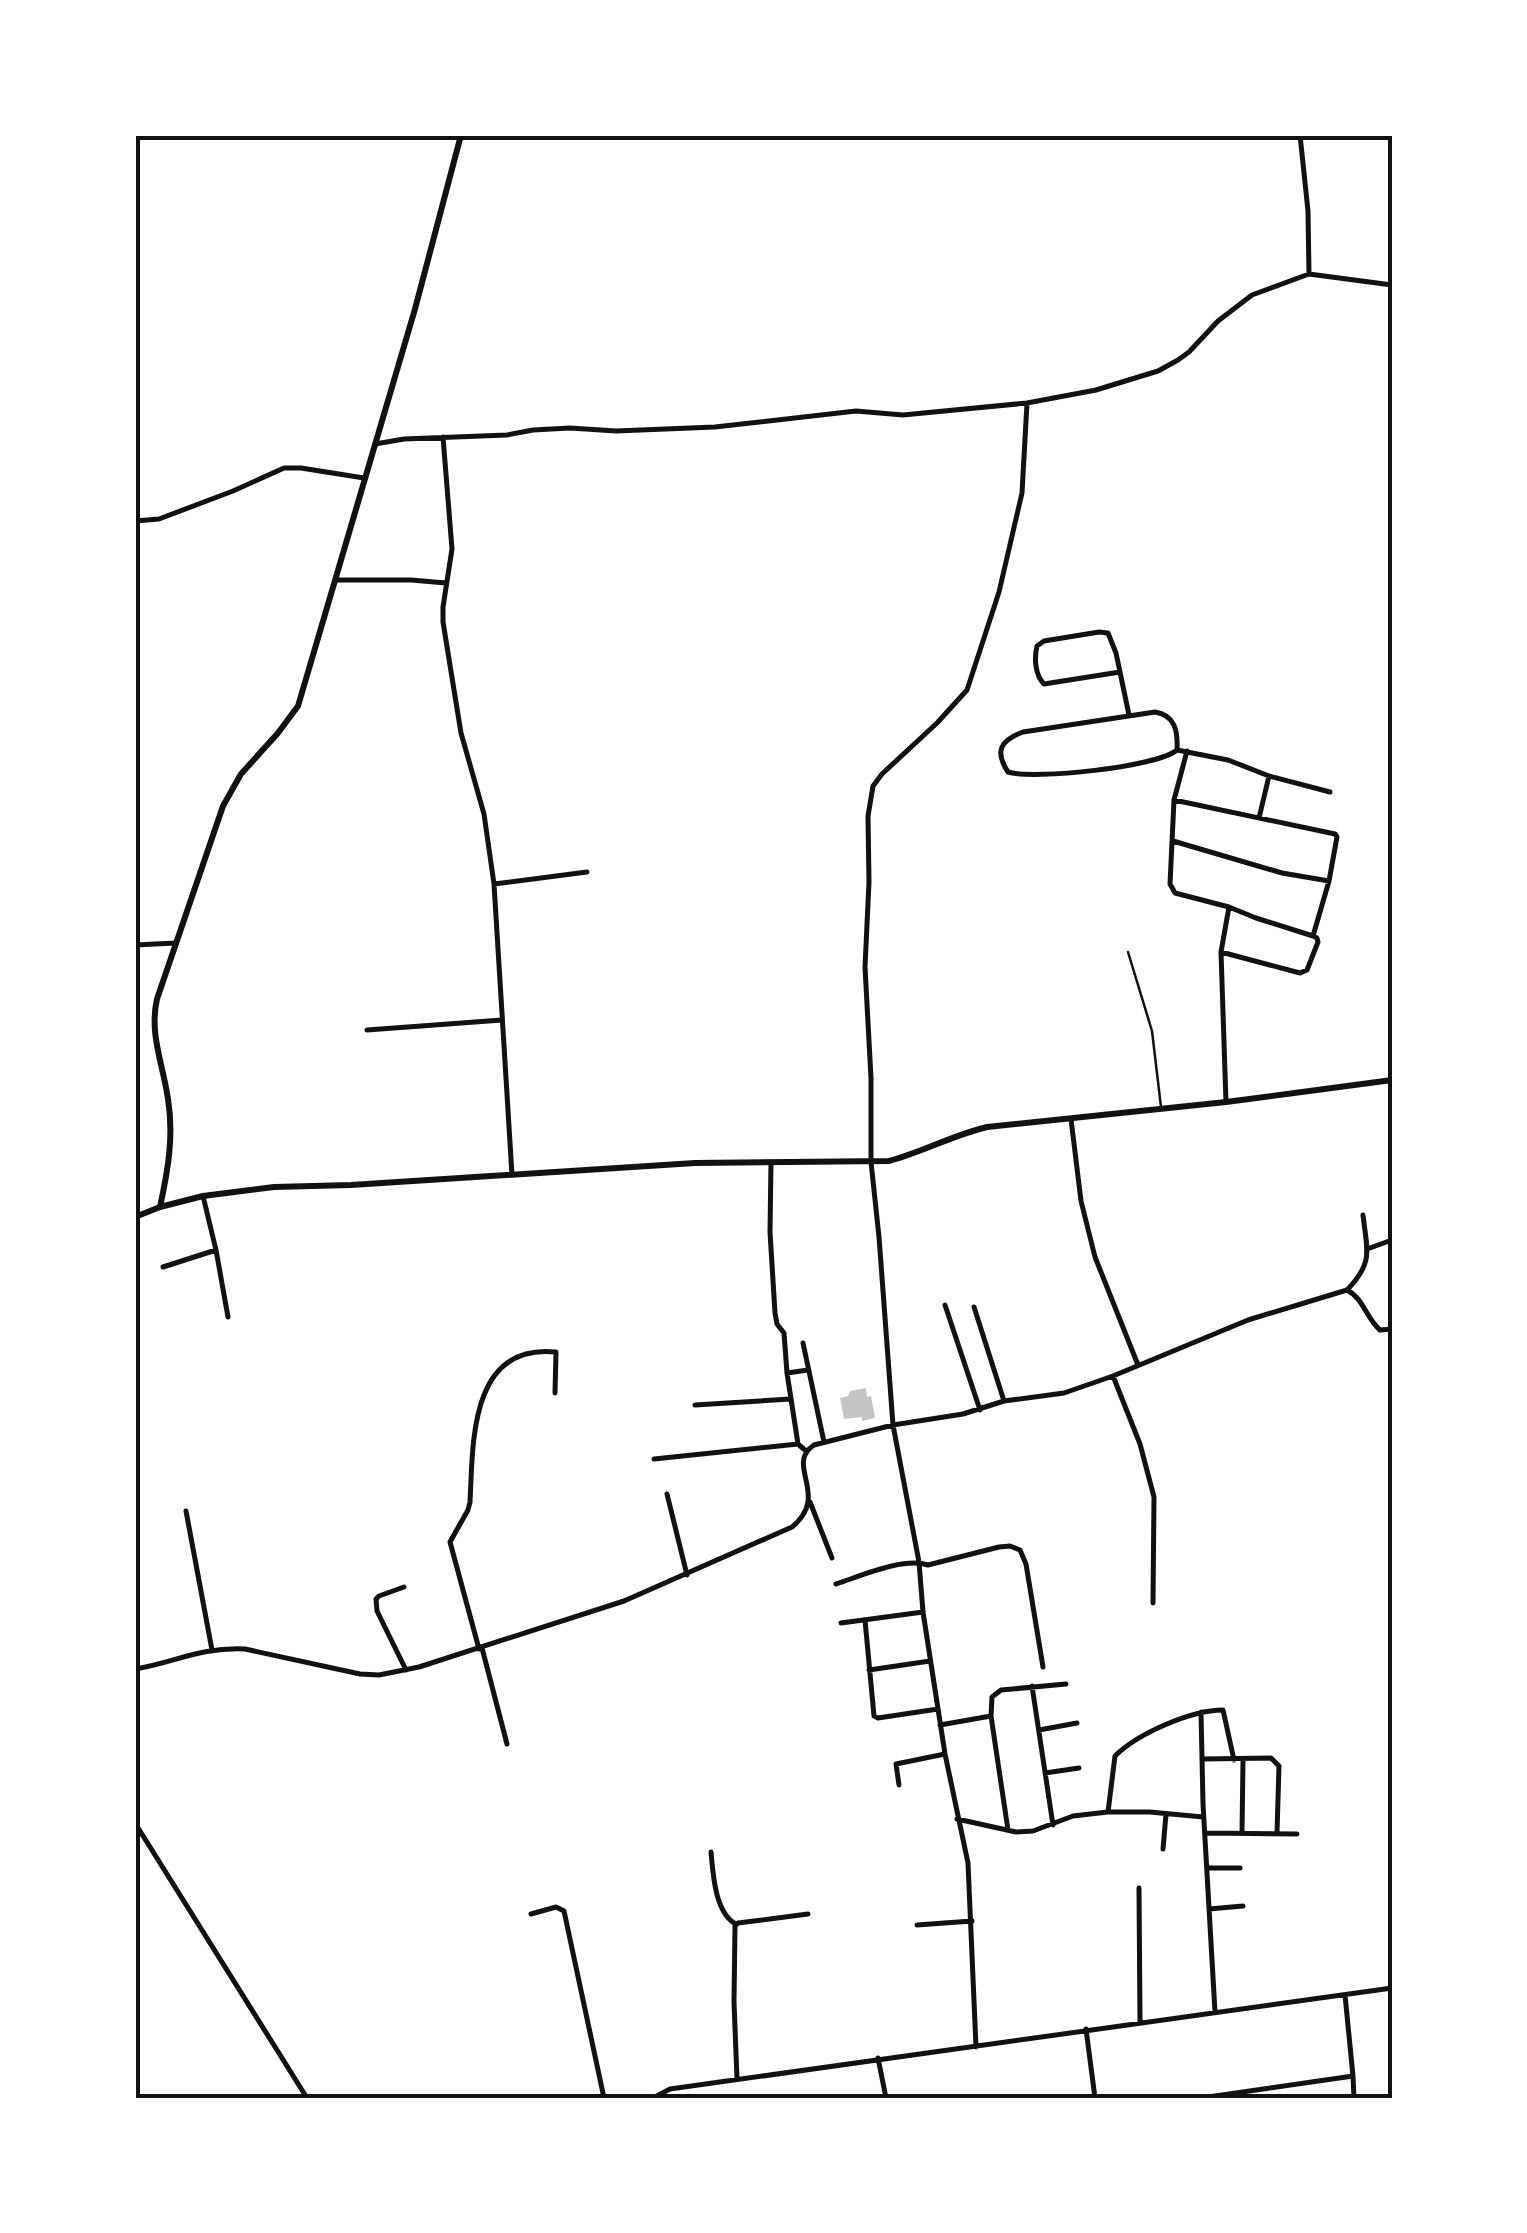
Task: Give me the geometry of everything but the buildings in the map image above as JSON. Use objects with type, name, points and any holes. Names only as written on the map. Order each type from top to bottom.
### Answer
[{"type":"main road","points":[[160,1207],[171,1138],[168,1098],[154,1032],[156,998],[224,806],[241,774],[298,706],[415,309],[461,135]]},
{"type":"main road","points":[[135,1217],[203,1196],[274,1187],[695,1163],[871,1162],[906,1156],[986,1127],[1392,1080]]},
{"type":"street","points":[[1300,135],[1310,274]]},
{"type":"street","points":[[374,444],[570,428],[616,431],[715,427],[856,411],[903,415],[1027,403],[1096,390],[1158,371],[1189,352],[1218,320],[1252,295],[1310,274],[1392,285]]},
{"type":"street","points":[[976,2047],[970,1876],[940,1725],[919,1562],[894,1425],[871,1162],[865,939],[872,786],[967,690],[1000,592],[1022,492],[1027,403]]},
{"type":"street","points":[[443,437],[452,549],[444,622],[461,733],[484,814],[494,884],[512,1176]]},
{"type":"street","points":[[135,521],[159,518],[233,492],[284,468],[364,478]]},
{"type":"street","points":[[336,580],[446,584]]},
{"type":"street","points":[[1120,672],[1044,684],[1037,669],[1036,650],[1040,642],[1105,632],[1110,635],[1114,643],[1129,715]]},
{"type":"street","points":[[1177,750],[1172,719],[1154,712],[1023,732],[1008,738],[1002,746],[1004,768],[1010,774],[1022,776],[1078,773],[1151,762],[1177,750],[1228,760],[1330,792]]},
{"type":"street","points":[[1187,752],[1174,800],[1170,884],[1173,891],[1229,906],[1313,936],[1318,942],[1305,972],[1300,973],[1221,952]]},
{"type":"street","points":[[1260,818],[1270,776]]},
{"type":"street","points":[[1174,800],[1335,834],[1337,842],[1329,880],[1313,936]]},
{"type":"street","points":[[1174,841],[1282,873],[1329,880]]},
{"type":"street","points":[[494,884],[587,872]]},
{"type":"street","points":[[1226,1102],[1221,952],[1229,906]]},
{"type":"street","points":[[135,945],[176,943]]},
{"type":"street","points":[[367,1030],[502,1020]]},
{"type":"street","points":[[1071,1119],[1081,1201],[1095,1257],[1138,1366]]},
{"type":"street","points":[[771,1162],[774,1313],[784,1335],[798,1444],[806,1451]]},
{"type":"street","points":[[203,1196],[228,1316]]},
{"type":"street","points":[[832,1558],[810,1502],[804,1464],[806,1451],[814,1445],[894,1425],[980,1410],[1004,1401],[1064,1392],[1114,1376],[1248,1320],[1346,1290],[1361,1275],[1366,1263],[1364,1214]]},
{"type":"street","points":[[1367,1249],[1392,1240]]},
{"type":"street","points":[[163,1266],[216,1250]]},
{"type":"street","points":[[1346,1290],[1360,1300],[1375,1326],[1380,1330],[1392,1329]]},
{"type":"street","points":[[945,1305],[980,1410]]},
{"type":"street","points":[[974,1307],[1004,1401]]},
{"type":"street","points":[[802,1343],[824,1442]]},
{"type":"street","points":[[506,1744],[450,1542],[468,1510],[476,1418],[492,1379],[506,1364],[527,1354],[556,1352],[554,1393]]},
{"type":"street","points":[[787,1373],[808,1370]]},
{"type":"street","points":[[1114,1376],[1140,1444],[1154,1498],[1153,1604]]},
{"type":"street","points":[[695,1405],[790,1398]]},
{"type":"street","points":[[654,1459],[798,1444]]},
{"type":"street","points":[[667,1494],[687,1575]]},
{"type":"street","points":[[135,1668],[212,1650],[244,1650],[338,1670],[379,1675],[406,1670],[624,1601],[687,1575],[792,1528],[810,1502]]},
{"type":"street","points":[[186,1511],[212,1650]]},
{"type":"street","points":[[836,1584],[897,1566],[919,1562],[928,1565],[1010,1546],[1020,1550],[1026,1564],[1043,1666]]},
{"type":"street","points":[[404,1586],[380,1596],[376,1604],[406,1670]]},
{"type":"street","points":[[841,1623],[923,1612]]},
{"type":"street","points":[[865,1620],[874,1716],[938,1710]]},
{"type":"street","points":[[869,1670],[930,1661]]},
{"type":"street","points":[[1008,1831],[990,1716],[992,1696],[1032,1686],[1066,1684]]},
{"type":"street","points":[[1032,1686],[1053,1825]]},
{"type":"street","points":[[1108,1812],[1117,1752],[1149,1733],[1200,1712],[1223,1710],[1234,1760]]},
{"type":"street","points":[[1200,1712],[1216,2012]]},
{"type":"street","points":[[940,1725],[990,1716]]},
{"type":"street","points":[[1039,1730],[1077,1723]]},
{"type":"street","points":[[899,1785],[896,1764],[945,1754]]},
{"type":"street","points":[[1202,1759],[1276,1761],[1277,1833]]},
{"type":"street","points":[[1242,1833],[1243,1760]]},
{"type":"street","points":[[1045,1774],[1080,1768]]},
{"type":"street","points":[[957,1819],[1008,1831],[1033,1832],[1073,1816],[1108,1812],[1203,1817]]},
{"type":"street","points":[[1163,1849],[1166,1814]]},
{"type":"street","points":[[135,1823],[306,2098]]},
{"type":"street","points":[[1206,1832],[1297,1834]]},
{"type":"street","points":[[712,1852],[714,1879],[725,1917],[736,1924],[808,1914]]},
{"type":"street","points":[[1208,1868],[1240,1868]]},
{"type":"street","points":[[1139,1888],[1140,2023]]},
{"type":"street","points":[[1209,1908],[1242,1906]]},
{"type":"street","points":[[531,1914],[556,1907],[564,1911],[604,2098]]},
{"type":"street","points":[[917,1925],[972,1922]]},
{"type":"street","points":[[736,1924],[737,2079]]},
{"type":"street","points":[[653,2098],[670,2089],[878,2058],[1392,1988]]},
{"type":"street","points":[[1344,1995],[1354,2098]]},
{"type":"street","points":[[1086,2029],[1095,2098]]},
{"type":"street","points":[[878,2058],[886,2098]]},
{"type":"street","points":[[1200,2098],[1353,2076]]},
{"type":"lane","points":[[1128,952],[1152,1031],[1162,1108]]}]
